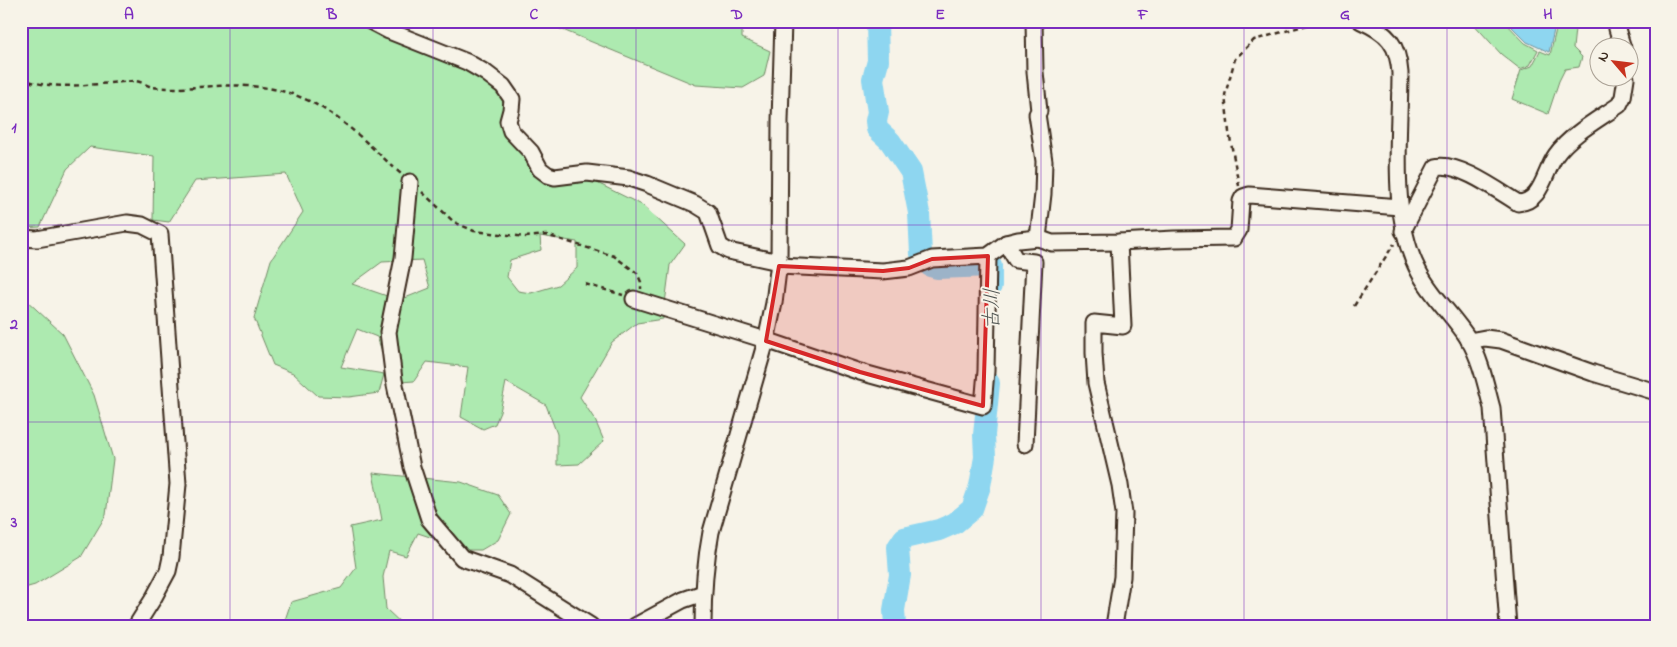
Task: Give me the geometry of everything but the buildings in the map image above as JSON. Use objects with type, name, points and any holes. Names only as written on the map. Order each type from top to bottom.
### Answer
[{"type":"street","points":[[370,21],[389,31],[467,62],[503,86],[512,99],[512,110],[508,121],[511,131],[531,152],[540,169],[548,175],[555,177],[587,173],[628,178],[695,204],[708,212],[720,246],[728,251],[779,264],[883,271],[909,268],[927,261],[988,263]]},
{"type":"street","points":[[703,626],[702,593],[711,532],[766,341],[774,303],[779,264],[783,21]]},
{"type":"street","points":[[1034,21],[1034,72],[1039,111],[1037,114],[1044,161],[1038,238]]},
{"type":"street","points":[[1362,21],[1389,39],[1399,58],[1400,207],[1403,231],[1419,272],[1428,287],[1470,340],[1492,408],[1508,626]]},
{"type":"street","points":[[1620,21],[1617,29],[1620,38]]},
{"type":"street","points":[[1403,231],[1436,167],[1441,166],[1466,174],[1518,203],[1527,203],[1536,195],[1555,156],[1565,144],[1619,105],[1624,88]]},
{"type":"street","points":[[410,182],[403,258],[388,332],[394,380],[412,467],[429,519],[462,558],[510,575],[591,626]]},
{"type":"street","points":[[637,300],[860,372],[983,406],[986,371],[988,263],[1006,243],[1038,238],[1052,243],[1234,238],[1240,230],[1241,200],[1249,195],[1400,207]]},
{"type":"street","points":[[21,238],[37,239],[128,224],[142,225],[160,234],[178,484],[168,571],[136,626]]},
{"type":"street","points":[[1114,626],[1122,577],[1124,512],[1120,485],[1096,383],[1094,323],[1123,326],[1119,242]]},
{"type":"street","points":[[1006,243],[1016,260],[1034,262],[1025,444]]},
{"type":"street","points":[[1470,340],[1485,338],[1501,340],[1593,373],[1656,392]]},
{"type":"street","points":[[635,626],[683,600],[702,593]]},
{"type":"path","points":[[1243,197],[1238,183],[1225,95],[1235,59],[1254,40],[1321,21]]},
{"type":"path","points":[[21,78],[46,86],[136,81],[152,87],[173,88],[246,85],[274,88],[303,97],[335,114],[454,222],[474,231],[526,236],[546,235],[614,256],[637,273],[641,282],[637,300],[585,284]]},
{"type":"path","points":[[1354,306],[1403,231]]},
{"type":"highlighted area","points":[[988,256],[983,406],[860,372],[766,341],[779,266],[883,271],[909,268],[932,259]]},
{"type":"green space","points":[[21,21],[359,21],[365,27],[463,69],[495,87],[504,103],[504,122],[541,175],[589,179],[642,205],[685,244],[670,265],[663,319],[637,323],[612,342],[580,397],[595,420],[604,441],[579,464],[557,465],[557,434],[546,405],[506,382],[500,412],[495,424],[483,429],[461,417],[468,367],[427,362],[414,381],[400,382],[392,332],[400,300],[430,288],[422,260],[382,262],[352,284],[390,297],[384,357],[377,337],[357,329],[341,367],[384,374],[379,393],[349,397],[318,396],[293,373],[273,365],[254,318],[271,260],[303,212],[286,174],[195,181],[169,222],[153,220],[154,156],[90,147],[67,169],[40,227],[21,228]],"holes":[[[540,236],[577,242],[577,268],[558,285],[531,293],[518,291],[507,277],[510,260],[541,250]]]},
{"type":"green space","points":[[541,21],[742,21],[742,38],[770,51],[764,76],[743,88],[696,85]]},
{"type":"green space","points":[[1471,21],[1504,21],[1525,43],[1538,50],[1530,65],[1520,69],[1501,54]]},
{"type":"green space","points":[[1558,21],[1587,21],[1575,29],[1573,48],[1582,57],[1579,67],[1565,69],[1548,114],[1512,99],[1521,70],[1532,66],[1540,51],[1550,55]]},
{"type":"green space","points":[[21,298],[24,298],[63,334],[94,395],[113,459],[106,515],[81,557],[35,585],[21,589]]},
{"type":"green space","points":[[373,473],[461,482],[498,495],[511,514],[498,540],[481,550],[448,550],[433,538],[418,533],[406,556],[389,551],[383,577],[386,609],[404,626],[283,626],[291,602],[341,588],[356,568],[350,527],[382,520]]},
{"type":"water","points":[[1506,21],[1556,21],[1549,52],[1527,42]]},
{"type":"waterway","name":"古川","points":[[877,21],[878,61],[873,79],[878,112],[877,129],[890,141],[911,172],[919,213],[921,254],[930,266],[937,268],[991,266],[991,286]]},
{"type":"waterway","name":"古川","points":[[895,626],[894,610],[900,575],[898,547],[904,538],[939,530],[955,523],[972,509],[980,486],[985,457],[984,435],[989,383]]}]
